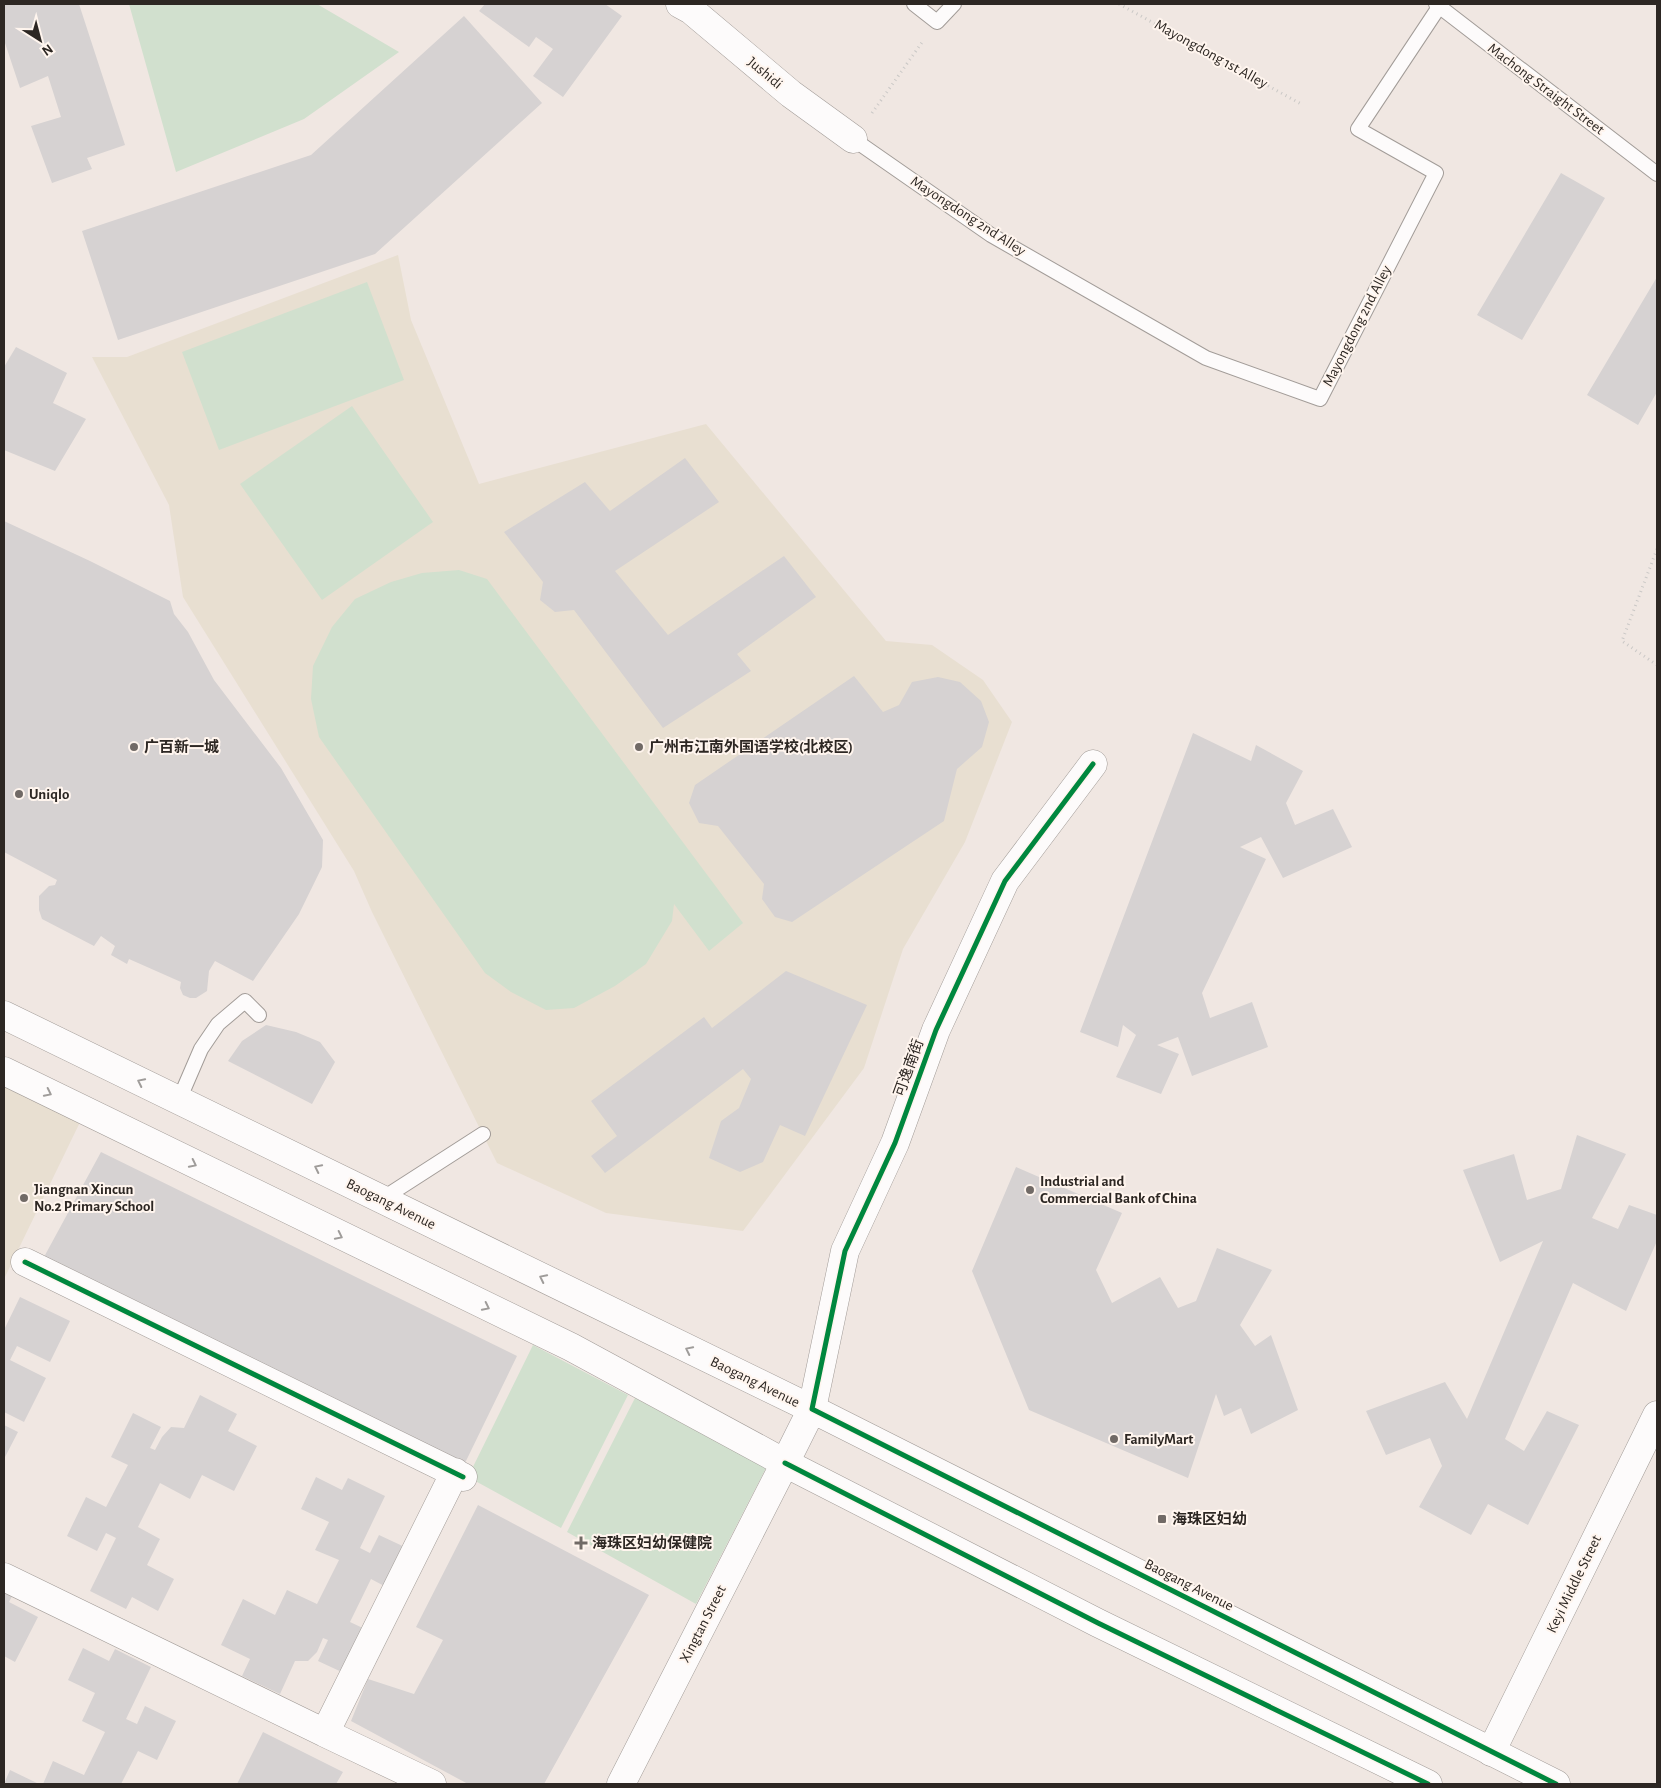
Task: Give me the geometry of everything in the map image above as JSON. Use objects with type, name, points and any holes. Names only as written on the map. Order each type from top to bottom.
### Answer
[{"type":"main road","name":"Jushidi","points":[[680,4],[691,10],[790,94],[853,139]]},
{"type":"main road","name":"可逸南街","points":[[786,1463],[812,1409],[845,1251],[895,1143],[936,1030],[1005,881],[1093,764]]},
{"type":"main road","name":"Baogang Avenue","points":[[4,1015],[812,1409],[1556,1784]]},
{"type":"main road","points":[[4,1071],[571,1347],[786,1463],[1098,1623],[1428,1784]]},
{"type":"main road","points":[[25,1262],[459,1475],[325,1733]]},
{"type":"main road","name":"Keyi Middle Street","points":[[1491,1752],[1657,1416]]},
{"type":"main road","name":"Xingtan Street","points":[[621,1784],[786,1463]]},
{"type":"main road","points":[[4,1577],[432,1784]]},
{"type":"lane","points":[[914,4],[937,22],[954,4]]},
{"type":"lane","name":"Mayongdong 2nd Alley","points":[[853,139],[991,235],[1206,358],[1320,399],[1436,173],[1358,129],[1437,5]]},
{"type":"lane","name":"Machong Straight Street","points":[[1437,5],[1657,174]]},
{"type":"lane","points":[[179,1100],[201,1049],[218,1024],[245,1001],[260,1015]]},
{"type":"lane","points":[[382,1199],[483,1134]]},
{"type":"path","points":[[853,139],[937,22]]},
{"type":"path","points":[[1657,549],[1622,641],[1657,665]]},
{"type":"shaded area","name":"广州市江南外国语学校(北校区)","points":[[398,255],[411,320],[479,484],[706,424],[886,641],[932,645],[983,680],[1012,722],[965,842],[903,949],[864,1068],[743,1231],[606,1213],[497,1163],[372,912],[354,871],[183,597],[169,505],[92,357],[127,357]]},
{"type":"shaded area","name":"Jiangnan Xincun No.2 Primary School","points":[[4,1078],[83,1116],[4,1279]]},
{"type":"green space","points":[[129,4],[317,4],[399,52],[304,119],[176,172]]},
{"type":"green space","points":[[367,282],[404,380],[219,450],[182,352]]},
{"type":"green space","points":[[352,406],[433,522],[322,600],[240,484]]},
{"type":"green space","points":[[459,570],[487,579],[743,923],[709,951],[674,904],[672,921],[646,964],[615,986],[574,1008],[546,1010],[511,992],[485,973],[319,737],[311,699],[313,666],[332,627],[355,599],[391,582],[422,573]]},
{"type":"green space","points":[[533,1345],[628,1395],[561,1528],[468,1477]]},
{"type":"green space","points":[[635,1398],[766,1468],[696,1604],[567,1532]]},
{"type":"building","points":[[4,4],[79,4],[125,145],[87,158],[92,169],[52,183],[31,126],[61,117],[48,76],[20,88],[4,40]]},
{"type":"building","points":[[485,4],[605,4],[622,16],[563,97],[533,76],[553,49],[536,37],[529,47],[479,11]]},
{"type":"building","points":[[464,16],[542,103],[375,254],[118,340],[82,231],[311,155]]},
{"type":"building","points":[[1561,173],[1605,198],[1522,340],[1477,315]]},
{"type":"building","points":[[1657,277],[1657,392],[1638,425],[1587,395]]},
{"type":"building","points":[[16,347],[67,373],[53,403],[86,419],[55,471],[4,450],[4,367]]},
{"type":"building","points":[[685,458],[719,502],[615,571],[668,635],[784,556],[816,597],[737,654],[751,671],[663,728],[574,610],[555,612],[540,600],[543,582],[504,532],[585,482],[610,511]]},
{"type":"building","name":"广百新一城","points":[[4,521],[170,601],[174,614],[188,632],[214,680],[281,768],[323,840],[322,867],[299,914],[253,981],[215,961],[209,971],[207,991],[196,998],[183,995],[180,988],[181,982],[129,959],[127,964],[111,955],[115,946],[101,936],[94,946],[42,919],[39,910],[39,896],[49,886],[55,885],[57,880],[4,852]]},
{"type":"building","points":[[854,676],[883,712],[899,705],[912,682],[938,677],[960,682],[981,701],[989,722],[982,747],[957,769],[944,821],[792,922],[775,917],[762,899],[764,884],[718,826],[699,823],[689,803],[695,785]]},
{"type":"building","points":[[1193,733],[1251,761],[1256,745],[1303,771],[1286,803],[1295,825],[1333,809],[1352,847],[1283,878],[1261,837],[1240,847],[1266,859],[1202,993],[1210,1018],[1252,1002],[1268,1047],[1192,1076],[1178,1037],[1157,1045],[1179,1054],[1161,1094],[1116,1077],[1136,1035],[1123,1025],[1118,1047],[1080,1032]]},
{"type":"building","points":[[786,971],[867,1005],[805,1136],[780,1125],[763,1162],[740,1172],[709,1158],[721,1121],[739,1108],[751,1079],[743,1069],[605,1173],[591,1156],[617,1136],[591,1101],[704,1017],[712,1028]]},
{"type":"building","points":[[266,1025],[296,1032],[320,1042],[335,1062],[312,1104],[228,1061],[242,1041]]},
{"type":"building","points":[[1577,1135],[1626,1154],[1592,1218],[1618,1229],[1629,1205],[1657,1215],[1657,1241],[1626,1311],[1573,1283],[1505,1439],[1524,1451],[1547,1411],[1579,1425],[1528,1525],[1488,1504],[1471,1535],[1419,1507],[1442,1466],[1430,1438],[1386,1455],[1366,1411],[1445,1382],[1467,1419],[1543,1241],[1500,1262],[1463,1170],[1514,1154],[1527,1200],[1561,1189]]},
{"type":"building","points":[[101,1152],[517,1356],[465,1463],[44,1257]]},
{"type":"building","points":[[1016,1167],[1122,1213],[1096,1270],[1112,1303],[1160,1277],[1178,1308],[1196,1301],[1217,1248],[1272,1270],[1240,1325],[1255,1346],[1271,1335],[1298,1410],[1251,1434],[1241,1408],[1224,1416],[1216,1394],[1188,1478],[1029,1410],[972,1271]]},
{"type":"building","points":[[20,1297],[70,1321],[50,1362],[17,1346],[10,1360],[46,1378],[24,1422],[4,1412],[4,1330]]},
{"type":"building","points":[[200,1395],[237,1414],[228,1431],[257,1446],[234,1491],[202,1475],[190,1499],[160,1483],[138,1527],[160,1539],[147,1565],[174,1579],[158,1611],[132,1597],[126,1609],[90,1591],[116,1538],[106,1533],[97,1551],[67,1536],[86,1497],[106,1507],[128,1465],[111,1457],[133,1413],[161,1427],[150,1448],[155,1450],[162,1437],[171,1427],[184,1428]]},
{"type":"building","points":[[4,1425],[18,1432],[4,1459]]},
{"type":"building","points":[[316,1477],[342,1490],[348,1478],[385,1496],[360,1548],[370,1553],[379,1535],[409,1549],[390,1589],[371,1579],[350,1622],[367,1630],[346,1674],[318,1661],[328,1640],[323,1638],[317,1652],[308,1661],[295,1661],[280,1694],[242,1676],[250,1659],[221,1645],[243,1599],[275,1615],[287,1590],[317,1604],[339,1560],[315,1550],[329,1522],[301,1509]]},
{"type":"building","points":[[478,1505],[649,1595],[544,1784],[468,1784],[351,1721],[368,1679],[414,1694],[443,1640],[416,1627]]},
{"type":"building","points":[[4,1578],[18,1585],[9,1602],[38,1617],[15,1662],[4,1656]]},
{"type":"building","points":[[83,1648],[109,1661],[115,1649],[151,1667],[126,1719],[137,1724],[145,1706],[176,1721],[157,1760],[138,1751],[121,1784],[43,1784],[53,1761],[84,1775],[105,1732],[82,1721],[95,1693],[68,1680]]},
{"type":"building","points":[[263,1732],[343,1772],[336,1784],[237,1784]]},
{"type":"building","points":[[10,1770],[39,1784],[4,1784]]},
{"type":"cycle path","points":[[1093,764],[1005,881],[936,1030],[895,1143],[845,1251],[812,1409],[1556,1784]]},
{"type":"cycle path","points":[[25,1262],[463,1477]]},
{"type":"cycle path","points":[[785,1463],[1098,1623],[1428,1784]]},
{"type":"place","name":"广百新一城","points":[[134,747]]},
{"type":"place","name":"广州市江南外国语学校(北校区)","points":[[639,747]]},
{"type":"place","name":"Uniqlo","points":[[19,794]]},
{"type":"place","name":"Industrial and Commercial Bank of China","points":[[1030,1190]]},
{"type":"place","name":"Jiangnan Xincun No.2 Primary School","points":[[24,1198]]},
{"type":"place","name":"FamilyMart","points":[[1114,1439]]},
{"type":"place","name":"海珠区妇幼","points":[[1162,1519]]},
{"type":"place","name":"海珠区妇幼保健院","points":[[581,1543]]}]
